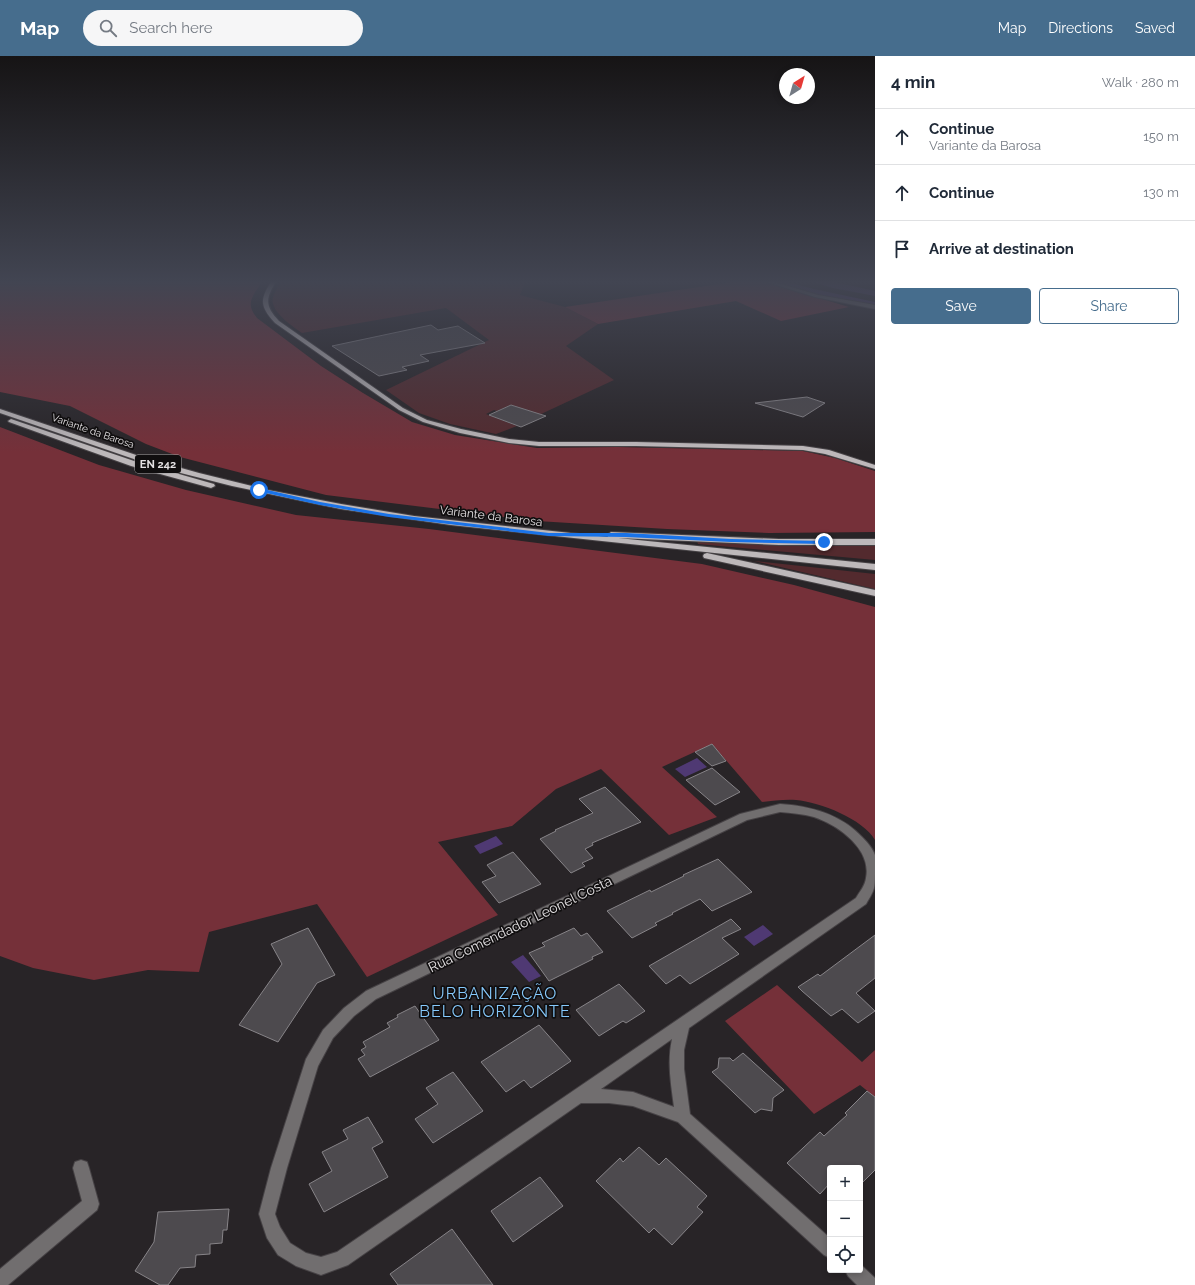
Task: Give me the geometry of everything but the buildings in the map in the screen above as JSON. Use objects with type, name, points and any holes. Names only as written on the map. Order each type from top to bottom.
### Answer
[{"type":"main road","points":[[299,337],[401,410],[431,424],[485,437],[531,444],[636,444],[701,447],[803,448],[826,452],[875,467]]},
{"type":"main road","name":"Variante da Barosa","points":[[0,410],[159,465],[320,504]]},
{"type":"main road","name":"Variante da Barosa","points":[[0,418],[118,459],[184,479],[295,502],[549,534],[875,567]]},
{"type":"main road","points":[[549,534],[645,536],[779,542],[875,542]]},
{"type":"main road","points":[[627,542],[759,566],[875,593]]},
{"type":"street","name":"Rua Comendador Leonel Costa","points":[[780,808],[800,809],[818,814],[835,822],[851,833],[866,848],[872,862],[874,876],[869,888],[860,901],[577,1096],[342,1259],[321,1266],[302,1260],[284,1249],[273,1232],[267,1214],[278,1168],[311,1064],[328,1034],[349,1012],[371,996],[744,817],[763,811],[780,808]]},
{"type":"street","points":[[682,1025],[677,1050],[677,1069],[683,1117]]},
{"type":"street","points":[[577,1096],[609,1096],[633,1099],[683,1117],[827,1246]]},
{"type":"street","points":[[0,1280],[91,1204],[81,1168]]},
{"type":"street","points":[[857,1273],[870,1285]]},
{"type":"shaded area","points":[[0,337],[283,337],[321,366],[412,422],[455,435],[537,448],[617,447],[803,451],[835,458],[875,471],[875,532],[769,533],[667,529],[537,521],[326,495],[180,457],[146,444],[70,406],[0,392]]},
{"type":"shaded area","points":[[485,337],[579,337],[566,346],[614,380],[539,415],[511,405],[497,411],[494,410],[486,414],[517,426],[496,434],[450,424],[419,413],[386,390],[489,340]]},
{"type":"shaded area","points":[[0,427],[99,465],[186,490],[296,515],[429,529],[702,564],[794,585],[875,607],[875,840],[861,825],[840,813],[817,804],[796,800],[762,802],[712,744],[662,767],[717,817],[669,835],[601,769],[556,789],[512,826],[438,842],[498,915],[367,977],[317,904],[209,932],[199,972],[148,970],[94,980],[33,968],[0,956]]},
{"type":"shaded area","points":[[697,541],[778,545],[875,545],[875,560],[698,544]]},
{"type":"shaded area","points":[[754,561],[875,574],[875,589]]},
{"type":"shaded area","points":[[697,758],[707,767],[685,777],[675,769]]},
{"type":"shaded area","points":[[496,836],[503,844],[480,854],[474,846]]},
{"type":"shaded area","points":[[763,925],[773,934],[754,946],[744,937]]},
{"type":"shaded area","points":[[523,955],[541,976],[529,982],[511,962]]},
{"type":"shaded area","points":[[777,985],[862,1062],[875,1050],[875,1097],[860,1085],[814,1114],[725,1021]]},
{"type":"district","name":"URBANIZAÇÃO BELO HORIZONTE","points":[[495,1002]]},
{"type":"route","points":[[259,490],[320,504],[389,515],[549,534],[626,535],[779,542],[824,542]]}]
